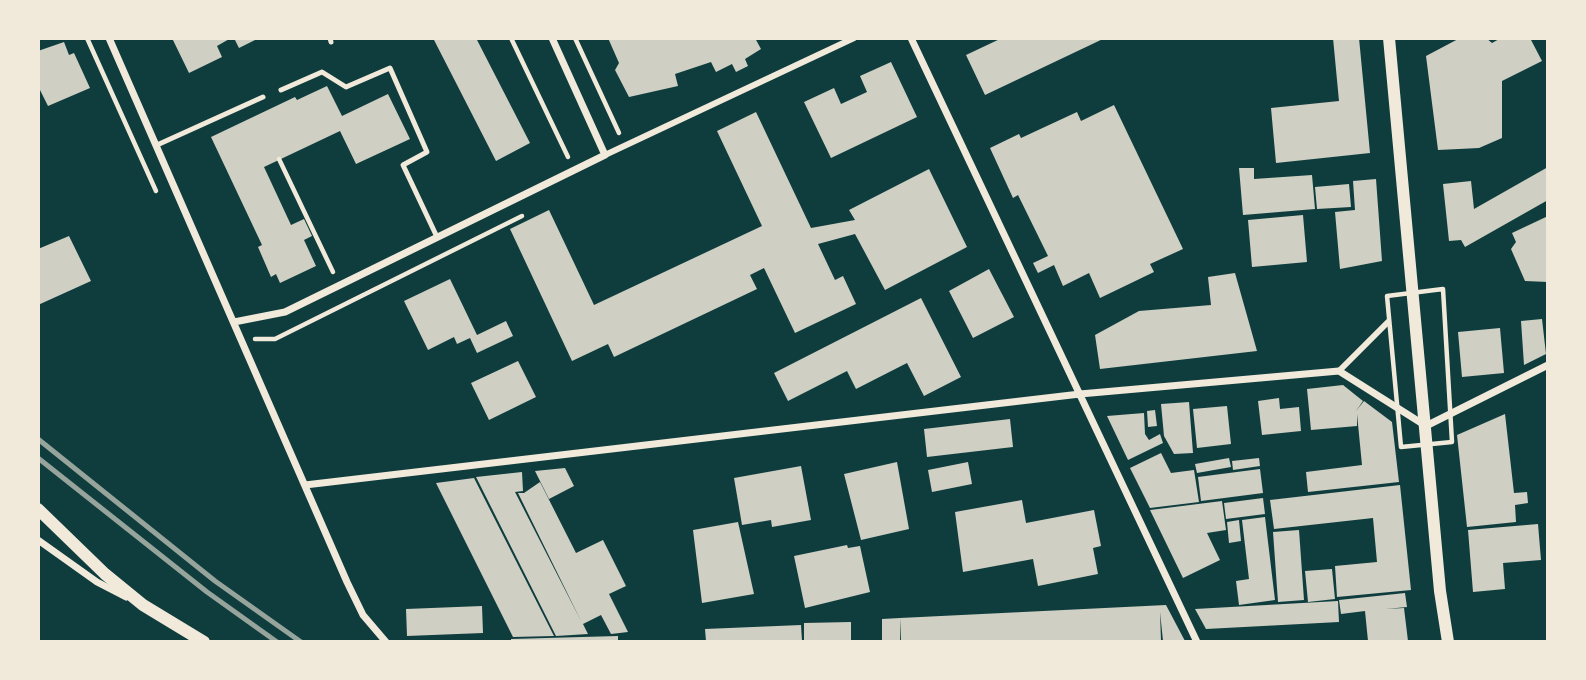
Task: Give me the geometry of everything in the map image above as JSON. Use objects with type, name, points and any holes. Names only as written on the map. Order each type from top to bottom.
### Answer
[{"type":"street","points":[[109,38],[358,604],[386,642]]},
{"type":"street","points":[[552,38],[606,155]]},
{"type":"street","points":[[234,322],[285,313],[574,169],[854,38]]},
{"type":"street","points":[[911,38],[1197,642]]},
{"type":"street","points":[[1389,38],[1440,591],[1448,642]]},
{"type":"street","points":[[1339,371],[1388,322]]},
{"type":"street","points":[[1426,426],[1548,365]]},
{"type":"street","points":[[305,485],[1080,394],[1339,371],[1426,426]]},
{"type":"street","points":[[38,509],[105,575],[143,605]]},
{"type":"street","points":[[38,540],[97,582],[143,605],[204,642]]},
{"type":"lane","points":[[281,90],[322,72],[346,87],[390,68],[427,152],[403,165],[437,237]]},
{"type":"lane","points":[[157,145],[263,97]]},
{"type":"path","points":[[87,38],[159,196]]},
{"type":"path","points":[[511,38],[574,169]]},
{"type":"path","points":[[575,38],[625,146]]},
{"type":"path","points":[[279,159],[340,286]]},
{"type":"path","points":[[241,339],[275,339],[534,210]]},
{"type":"building","points":[[172,38],[231,38],[217,46],[222,57],[189,73]]},
{"type":"building","points":[[234,38],[259,38],[239,48]]},
{"type":"building","points":[[433,38],[476,38],[530,143],[496,161]]},
{"type":"building","points":[[608,38],[755,38],[761,49],[745,59],[748,66],[736,72],[732,64],[716,72],[711,62],[675,74],[678,86],[629,97],[615,70],[619,63]]},
{"type":"building","points":[[1002,38],[1105,38],[985,95],[966,55]]},
{"type":"building","points":[[1333,38],[1359,38],[1370,153],[1276,163],[1271,108],[1339,101]]},
{"type":"building","points":[[1460,38],[1486,38],[1492,43],[1501,38],[1530,38],[1542,61],[1502,81],[1502,138],[1479,148],[1438,150],[1426,56]]},
{"type":"building","points":[[64,42],[69,55],[74,53],[90,88],[48,106],[38,86],[38,51]]},
{"type":"building","points":[[891,62],[917,117],[831,158],[804,102],[834,88],[841,104],[867,92],[860,76]]},
{"type":"building","points":[[327,86],[342,116],[388,94],[410,139],[356,164],[340,131],[264,167],[291,225],[304,219],[312,236],[304,240],[316,266],[280,283],[276,274],[271,277],[258,247],[262,245],[211,137],[295,97],[297,100]]},
{"type":"building","points":[[1114,105],[1183,249],[1150,264],[1154,272],[1100,298],[1089,273],[1063,286],[1054,265],[1038,273],[1033,263],[1048,256],[1018,195],[1013,198],[990,148],[1019,134],[1021,138],[1077,112],[1081,121]]},
{"type":"building","points":[[756,112],[811,228],[855,220],[849,210],[929,169],[967,247],[885,290],[855,234],[818,244],[835,280],[843,276],[856,304],[795,333],[764,268],[750,275],[757,289],[614,357],[608,344],[572,361],[510,229],[549,210],[594,305],[762,226],[717,131]]},
{"type":"building","points":[[1548,167],[1548,200],[1465,247],[1461,240],[1449,241],[1443,184],[1471,181],[1474,209]]},
{"type":"building","points":[[1239,168],[1254,168],[1254,179],[1312,175],[1315,209],[1243,215]]},
{"type":"building","points":[[1376,179],[1382,261],[1340,269],[1335,212],[1355,210],[1353,181]]},
{"type":"building","points":[[1349,184],[1351,207],[1317,209],[1315,187]]},
{"type":"building","points":[[1303,215],[1307,262],[1252,267],[1248,220]]},
{"type":"building","points":[[1548,216],[1548,282],[1525,281],[1511,249],[1516,242],[1512,233]]},
{"type":"building","points":[[69,236],[91,281],[38,305],[38,249]]},
{"type":"building","points":[[989,269],[1014,317],[973,338],[949,291]]},
{"type":"building","points":[[1235,273],[1257,351],[1100,369],[1095,335],[1139,311],[1211,305],[1208,277]]},
{"type":"building","points":[[450,279],[477,335],[506,321],[513,336],[477,353],[470,338],[457,344],[454,337],[428,350],[404,301]]},
{"type":"building","points":[[921,298],[961,377],[924,396],[907,363],[856,389],[847,371],[788,401],[774,373]]},
{"type":"building","points":[[1542,319],[1546,354],[1524,365],[1521,321]]},
{"type":"building","points":[[1500,328],[1504,373],[1462,377],[1458,332]]},
{"type":"building","points":[[518,361],[536,397],[489,420],[471,383]]},
{"type":"building","points":[[1343,385],[1363,401],[1356,411],[1364,401],[1392,422],[1399,482],[1308,492],[1306,472],[1362,465],[1357,414],[1357,426],[1311,430],[1307,389]]},
{"type":"building","points":[[1279,398],[1280,409],[1299,407],[1301,431],[1262,435],[1258,401]]},
{"type":"building","points":[[1189,402],[1193,453],[1174,454],[1164,436],[1161,404]]},
{"type":"building","points":[[1227,406],[1231,444],[1197,448],[1193,409]]},
{"type":"building","points":[[1155,410],[1157,426],[1148,427],[1147,411]]},
{"type":"building","points":[[1144,413],[1145,434],[1149,440],[1160,434],[1163,443],[1128,460],[1107,416]]},
{"type":"building","points":[[1505,414],[1514,493],[1527,492],[1528,503],[1515,505],[1516,522],[1467,527],[1457,435]]},
{"type":"building","points":[[1010,419],[1013,447],[927,457],[924,429]]},
{"type":"building","points":[[1161,453],[1171,473],[1194,470],[1199,502],[1150,508],[1130,468]]},
{"type":"building","points":[[1229,458],[1231,467],[1197,473],[1195,464]]},
{"type":"building","points":[[1259,458],[1260,466],[1233,470],[1232,461]]},
{"type":"building","points":[[897,462],[909,529],[861,540],[844,474]]},
{"type":"building","points":[[968,462],[972,484],[932,492],[928,470]]},
{"type":"building","points":[[801,466],[811,520],[772,527],[771,520],[742,525],[734,478]]},
{"type":"building","points":[[565,468],[574,486],[549,499],[535,471]]},
{"type":"building","points":[[1260,469],[1263,493],[1201,501],[1198,477]]},
{"type":"building","points":[[522,472],[523,491],[515,492],[581,621],[518,493],[524,493],[540,482],[576,553],[603,540],[626,586],[609,594],[628,632],[611,634],[601,615],[583,624],[588,634],[556,636],[476,477]]},
{"type":"building","points":[[474,478],[554,636],[513,637],[436,483]]},
{"type":"building","points":[[1400,485],[1411,590],[1337,597],[1335,566],[1377,562],[1373,518],[1274,529],[1270,500]]},
{"type":"building","points":[[1263,498],[1265,514],[1226,519],[1224,503]]},
{"type":"building","points":[[1022,500],[1026,523],[1094,510],[1101,546],[1093,548],[1098,574],[1038,586],[1033,559],[963,572],[955,512]]},
{"type":"building","points":[[1222,501],[1226,530],[1207,533],[1220,560],[1183,578],[1150,510]]},
{"type":"building","points":[[1265,517],[1275,600],[1239,605],[1236,581],[1249,579],[1242,520]]},
{"type":"building","points":[[1239,520],[1241,541],[1229,543],[1227,522]]},
{"type":"building","points":[[738,522],[754,594],[702,603],[693,530]]},
{"type":"building","points":[[1538,524],[1541,560],[1503,563],[1505,589],[1473,592],[1468,530]]},
{"type":"building","points":[[1299,530],[1304,600],[1278,602],[1273,532]]},
{"type":"building","points":[[847,545],[848,548],[860,546],[870,592],[805,608],[794,556]]},
{"type":"building","points":[[1332,569],[1335,599],[1308,602],[1305,571]]},
{"type":"building","points":[[1405,593],[1407,607],[1386,609],[1404,608],[1408,641],[1368,641],[1365,611],[1341,614],[1339,600]]},
{"type":"building","points":[[1338,601],[1339,622],[1206,629],[1195,609]]},
{"type":"building","points":[[1166,605],[1185,641],[1163,641],[1160,612],[1161,641],[901,641],[900,618]]},
{"type":"building","points":[[482,606],[483,633],[407,636],[406,609]]},
{"type":"building","points":[[900,618],[900,641],[882,641],[882,619]]},
{"type":"building","points":[[851,622],[851,641],[804,641],[804,623]]},
{"type":"building","points":[[801,625],[802,641],[706,641],[705,629]]},
{"type":"building","points":[[618,636],[618,641],[511,641],[511,639]]},
{"type":"railway","points":[[38,439],[215,581],[301,642]]},
{"type":"railway","points":[[38,458],[207,592],[277,642]]}]
